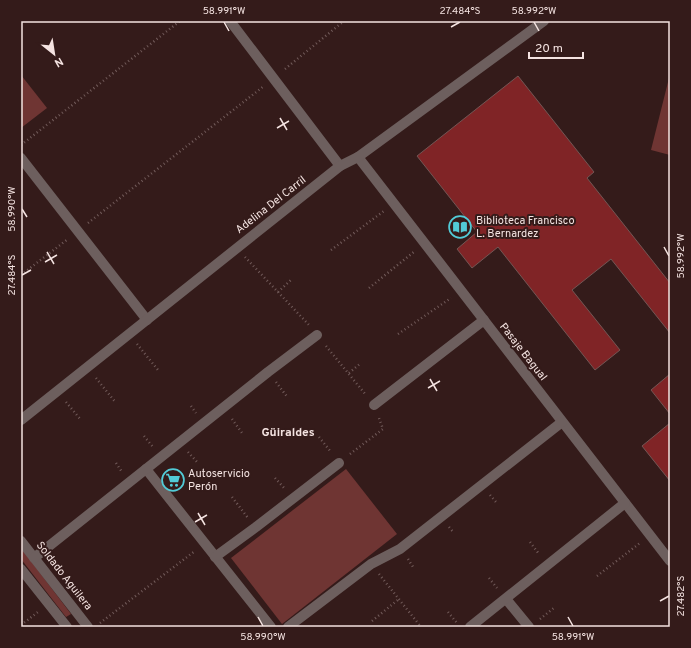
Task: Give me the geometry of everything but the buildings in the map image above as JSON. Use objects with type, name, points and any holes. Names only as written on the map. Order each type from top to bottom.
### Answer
[{"type":"street","points":[[230,21],[340,166]]},
{"type":"street","name":"Adelina Del Carril","points":[[21,420],[340,166],[358,157],[544,21]]},
{"type":"street","name":"Pasaje Bagual","points":[[358,157],[670,561]]},
{"type":"street","points":[[21,158],[147,320]]},
{"type":"street","points":[[374,405],[484,320]]},
{"type":"street","points":[[34,558],[268,372],[317,335]]},
{"type":"street","points":[[288,627],[371,564],[400,550],[562,422]]},
{"type":"street","points":[[215,557],[339,463]]},
{"type":"street","points":[[146,469],[270,627]]},
{"type":"street","points":[[470,627],[625,503]]},
{"type":"street","name":"Soldado Aguilera","points":[[21,540],[88,627]]},
{"type":"street","points":[[21,569],[66,627],[80,616]]},
{"type":"street","points":[[506,599],[532,625]]},
{"type":"path","points":[[21,145],[180,21]]},
{"type":"path","points":[[21,275],[344,21]]},
{"type":"path","points":[[331,250],[394,204]]},
{"type":"path","points":[[369,288],[425,244]]},
{"type":"path","points":[[278,292],[292,279]]},
{"type":"path","points":[[398,334],[462,292]]},
{"type":"path","points":[[129,334],[158,370]]},
{"type":"path","points":[[349,373],[361,363]]},
{"type":"path","points":[[87,367],[116,403]]},
{"type":"path","points":[[268,372],[288,398]]},
{"type":"path","points":[[57,391],[81,420]]},
{"type":"path","points":[[319,437],[339,463],[383,429],[374,405]]},
{"type":"path","points":[[232,497],[256,527]]},
{"type":"path","points":[[597,576],[650,536]]},
{"type":"path","points":[[94,627],[205,544]]},
{"type":"path","points":[[371,564],[421,627]]},
{"type":"path","points":[[372,621],[399,600]]},
{"type":"path","points":[[21,625],[48,604]]},
{"type":"path","points":[[532,625],[555,607]]},
{"type":"path","points":[[448,612],[459,627]]},
{"type":"shaded area","points":[[670,74],[670,155],[651,150]]},
{"type":"shaded area","points":[[21,75],[47,108],[21,128]]},
{"type":"shaded area","points":[[346,469],[397,534],[282,624],[231,558]]},
{"type":"shaded area","points":[[21,548],[71,614],[66,617],[21,559]]},
{"type":"place","name":"Biblioteca Francisco L. Bernardez","points":[[460,227]]},
{"type":"place","name":"Autoservicio Perón","points":[[173,480]]},
{"type":"district","name":"Güiraldes","points":[[288,433]]}]
